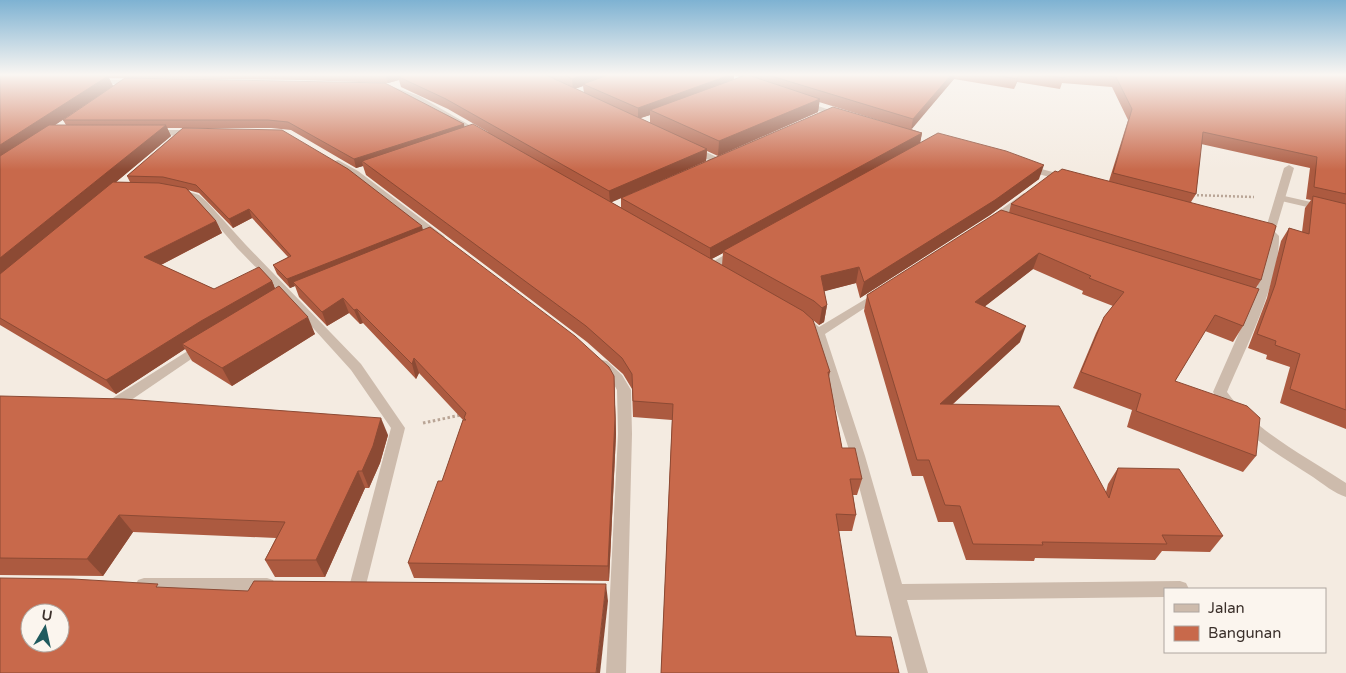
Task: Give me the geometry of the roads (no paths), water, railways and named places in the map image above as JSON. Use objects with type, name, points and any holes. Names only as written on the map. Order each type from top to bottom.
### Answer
[{"type":"street","points":[[430,106],[477,135]]},
{"type":"street","points":[[812,106],[853,118]]},
{"type":"street","points":[[812,120],[830,112]]},
{"type":"street","points":[[145,133],[203,132]]},
{"type":"street","points":[[169,145],[183,133]]},
{"type":"street","points":[[684,144],[718,161]]},
{"type":"street","points":[[330,159],[360,172],[450,246]]},
{"type":"street","points":[[1019,166],[1078,182]]},
{"type":"street","points":[[1270,232],[1289,168]]},
{"type":"street","points":[[979,229],[1000,220],[1052,175]]},
{"type":"street","points":[[167,190],[182,192],[200,200],[356,367],[398,428],[358,587]]},
{"type":"street","points":[[1280,198],[1346,213]]},
{"type":"street","points":[[1248,226],[1270,232],[1275,238],[1275,243],[1220,392],[1231,409],[1237,414],[1272,441],[1346,491]]},
{"type":"street","points":[[419,241],[436,235]]},
{"type":"street","points":[[726,275],[706,263],[745,247]]},
{"type":"street","points":[[818,333],[891,286]]},
{"type":"street","points":[[790,312],[806,322],[818,333],[858,456],[894,592],[918,673]]},
{"type":"street","points":[[130,409],[105,407],[213,339]]},
{"type":"street","points":[[593,356],[617,378],[624,390],[625,434],[616,673]]},
{"type":"street","points":[[378,426],[398,428]]},
{"type":"street","points":[[129,586],[288,586]]},
{"type":"street","points":[[338,587],[377,587]]},
{"type":"street","points":[[894,592],[1164,588]]},
{"type":"street","points":[[600,590],[619,591]]}]
